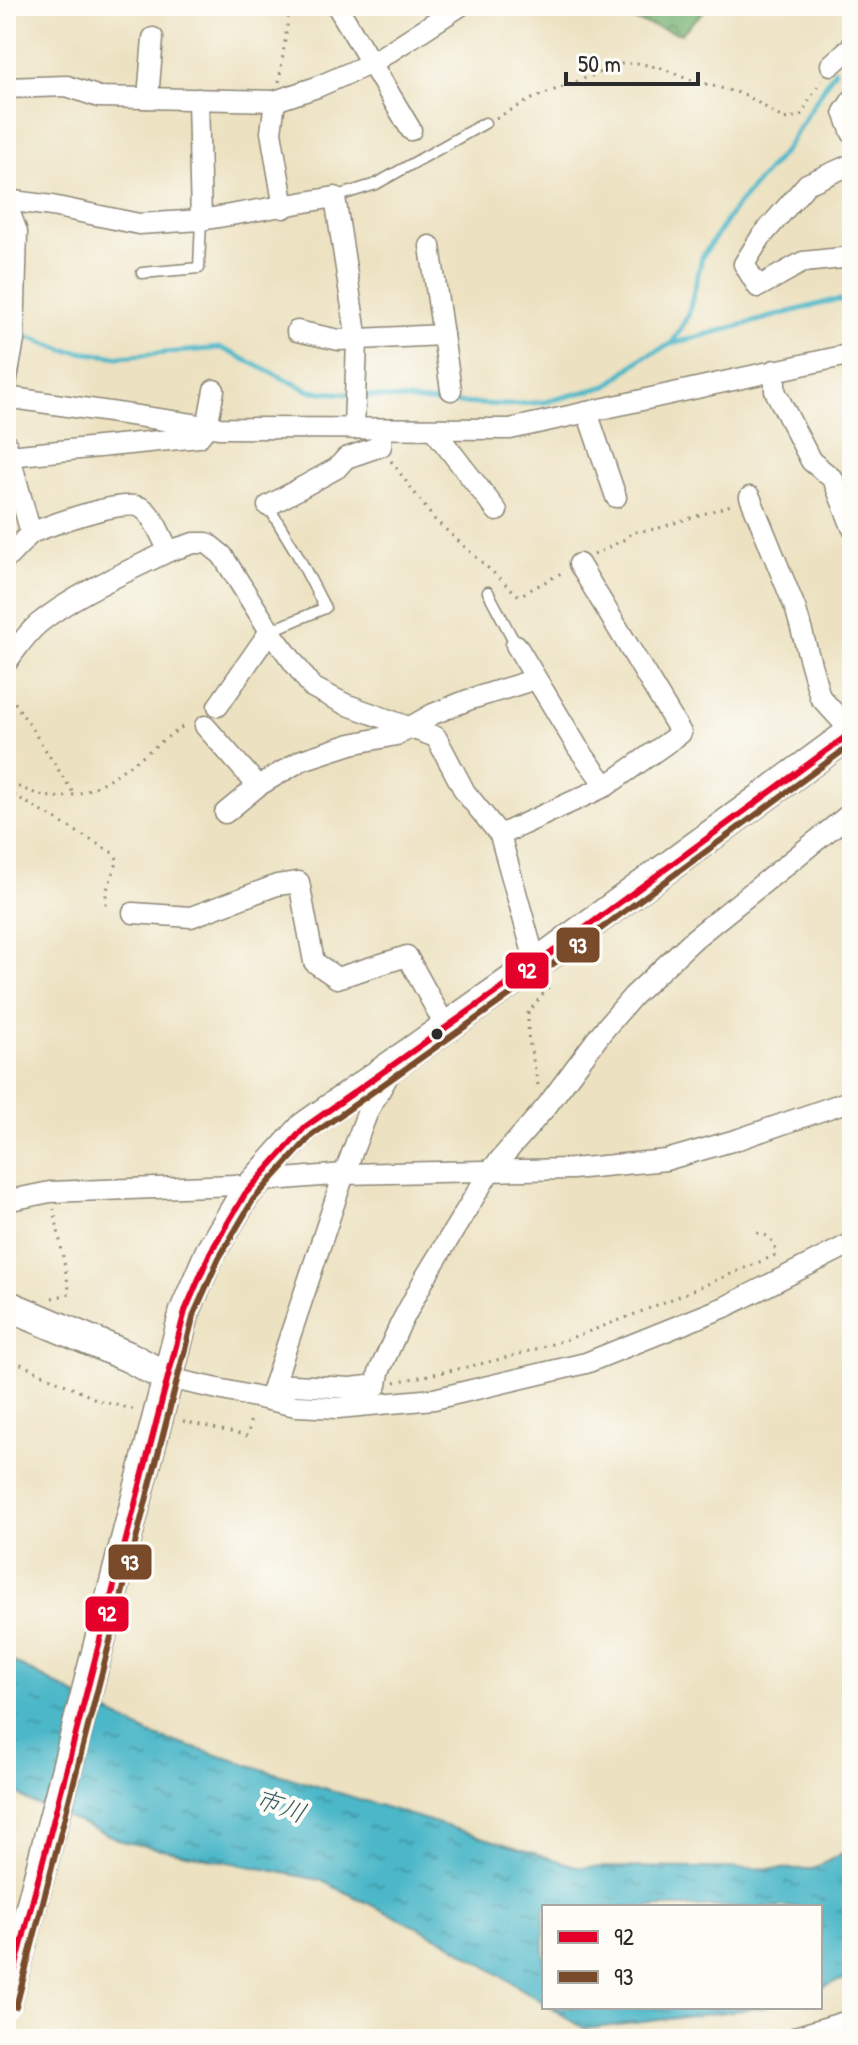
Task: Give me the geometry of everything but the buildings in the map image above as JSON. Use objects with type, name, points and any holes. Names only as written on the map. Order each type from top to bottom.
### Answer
[{"type":"main road","points":[[6,2004],[185,1311],[210,1253],[245,1194],[305,1127],[536,964],[852,732]]},
{"type":"main road","points":[[6,1305],[129,1357],[166,1384]]},
{"type":"street","points":[[337,6],[411,130]]},
{"type":"street","points":[[6,88],[67,86],[99,97],[275,101],[372,63],[460,6]]},
{"type":"street","points":[[148,98],[153,38]]},
{"type":"street","points":[[831,65],[852,46]]},
{"type":"street","points":[[198,99],[201,220]]},
{"type":"street","points":[[852,100],[844,112],[852,133]]},
{"type":"street","points":[[275,101],[271,132],[284,208]]},
{"type":"street","points":[[852,164],[807,184],[761,237],[744,264],[758,287],[803,262],[852,257]]},
{"type":"street","points":[[6,384],[14,340],[12,308],[17,232],[6,201],[52,206],[139,224],[201,220],[335,197],[357,340],[354,429]]},
{"type":"street","points":[[430,246],[451,390]]},
{"type":"street","points":[[297,331],[339,340],[443,335]]},
{"type":"street","points":[[268,506],[337,468],[346,458],[381,438],[434,430],[510,429],[852,354]]},
{"type":"street","points":[[775,370],[775,391],[811,461],[842,476],[852,527]]},
{"type":"street","points":[[31,533],[7,450],[199,437],[207,427],[214,390]]},
{"type":"street","points":[[6,397],[207,427],[354,429],[381,438]]},
{"type":"street","points":[[587,412],[616,497]]},
{"type":"street","points":[[434,430],[497,511]]},
{"type":"street","points":[[750,497],[796,610],[820,697],[852,732]]},
{"type":"street","points":[[6,559],[31,533],[81,514],[135,505],[146,509],[169,551]]},
{"type":"street","points":[[6,663],[36,626],[92,590],[169,551],[194,543],[207,543],[222,555],[270,631],[312,687],[345,704],[436,737],[465,792],[500,835],[536,964]]},
{"type":"street","points":[[500,835],[606,786],[681,733],[579,564]]},
{"type":"street","points":[[218,706],[270,631]]},
{"type":"street","points":[[516,645],[578,748],[606,786]]},
{"type":"street","points":[[225,813],[258,786],[302,760],[351,744],[386,738],[468,700],[536,679]]},
{"type":"street","points":[[205,726],[258,786]]},
{"type":"street","points":[[166,1384],[272,1392],[377,1385],[379,1372],[406,1313],[490,1171],[546,1107],[602,1032],[633,996],[695,938],[852,812]]},
{"type":"street","points":[[133,913],[191,917],[277,885],[299,882],[314,962],[337,978],[407,956],[446,1027]]},
{"type":"street","points":[[272,1392],[344,1174],[368,1111],[398,1061]]},
{"type":"street","points":[[273,1180],[344,1174],[572,1169],[666,1160],[739,1139],[852,1100]]},
{"type":"street","points":[[6,1201],[50,1192],[235,1185]]},
{"type":"street","points":[[272,1392],[296,1406],[338,1408],[434,1399],[586,1363],[725,1307],[852,1243]]},
{"type":"street","points":[[799,2039],[852,2023]]},
{"type":"lane","points":[[335,197],[376,184],[485,123]]},
{"type":"lane","points":[[142,273],[199,268],[201,220]]},
{"type":"lane","points":[[268,506],[325,608],[270,631]]},
{"type":"lane","points":[[488,592],[516,645]]},
{"type":"path","points":[[275,101],[290,6]]},
{"type":"path","points":[[485,123],[534,98],[607,69],[637,63],[746,95],[784,119],[800,116],[831,65]]},
{"type":"path","points":[[381,438],[434,519],[519,596],[633,532],[656,529],[750,497]]},
{"type":"path","points":[[6,689],[74,794]]},
{"type":"path","points":[[106,906],[106,892],[118,860],[113,853],[6,791],[11,784],[55,798],[90,788],[128,766],[165,737],[218,706]]},
{"type":"path","points":[[536,964],[549,987],[528,1013],[528,1035],[539,1098],[546,1107]]},
{"type":"path","points":[[50,1192],[70,1294],[50,1298]]},
{"type":"path","points":[[377,1385],[454,1370],[538,1348],[636,1313],[774,1256],[776,1250],[771,1238],[764,1233],[752,1233]]},
{"type":"green space","points":[[582,6],[709,6],[681,34]]},
{"type":"water","name":"市川","points":[[6,1658],[149,1734],[579,1867],[813,1869],[852,1848],[852,1976],[822,1987],[822,1905],[542,1905],[542,2002],[448,1942],[320,1880],[125,1842],[31,1802],[6,1787]]},
{"type":"water","points":[[553,2009],[751,2009],[585,2029]]},
{"type":"waterway","points":[[672,343],[688,316],[702,257],[734,209],[785,150],[835,70]]},
{"type":"waterway","points":[[358,395],[508,405],[545,402],[607,386],[642,358],[671,344],[831,301],[852,299]]},
{"type":"waterway","points":[[21,334],[64,350],[119,357],[221,348],[310,391],[349,394]]},
{"type":"transit line","name":"92","points":[[6,2004],[185,1311],[210,1253],[245,1194],[305,1127],[536,964],[852,732]]},
{"type":"transit line","name":"93","points":[[16,2007],[194,1314],[219,1258],[253,1200],[312,1135],[542,972],[852,744]]}]
